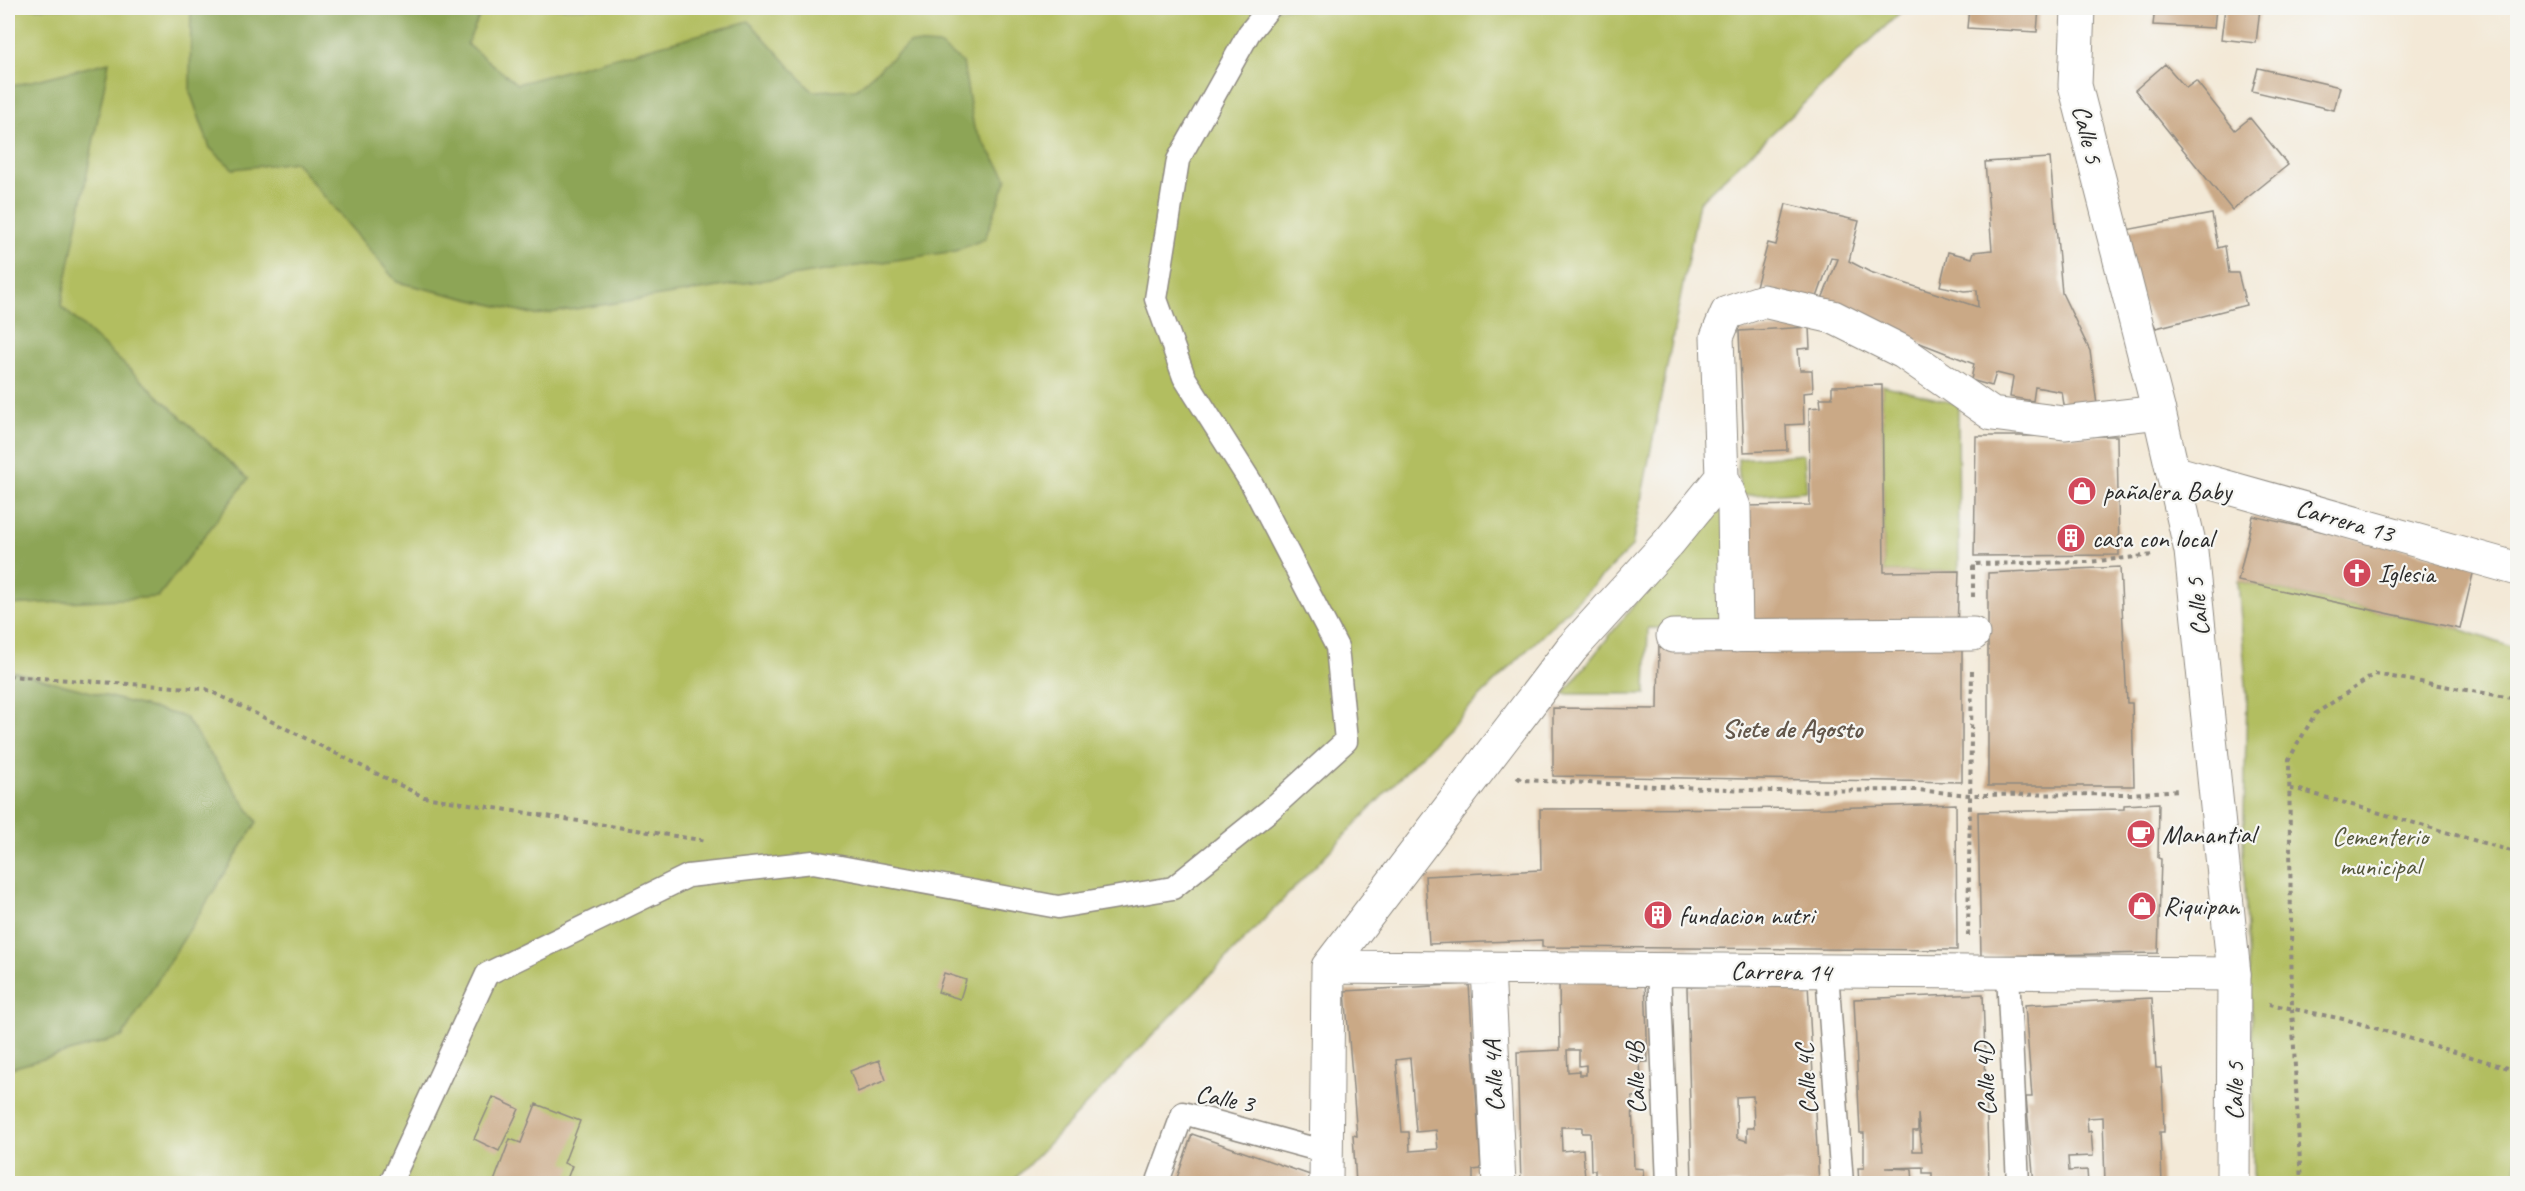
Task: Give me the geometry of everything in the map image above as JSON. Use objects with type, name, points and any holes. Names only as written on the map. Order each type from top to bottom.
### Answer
[{"type":"street","name":"Calle 5","points":[[2078,8],[2075,85],[2159,412],[2191,551],[2234,986],[2233,1184]]},
{"type":"street","points":[[1736,636],[1734,507],[1722,477],[1717,338],[1727,313],[1763,301],[1833,317],[1903,352],[1992,414],[2064,423],[2159,412]]},
{"type":"street","name":"Carrera 13","points":[[2173,472],[2517,569]]},
{"type":"street","points":[[1326,1168],[1328,967],[1395,883],[1572,648],[1669,542],[1722,477]]},
{"type":"street","points":[[1673,636],[1973,634]]},
{"type":"street","name":"Carrera 14","points":[[1328,967],[1967,972],[2234,986]]},
{"type":"street","name":"Calle 4A","points":[[1488,969],[1499,1184]]},
{"type":"lane","points":[[390,1184],[487,974],[688,876],[813,862],[1058,907],[1173,888],[1270,810],[1346,741],[1337,647],[1252,484],[1184,377],[1156,299],[1178,160],[1249,33],[1269,8]]},
{"type":"lane","name":"Calle 4B","points":[[1659,969],[1668,1184]]},
{"type":"lane","name":"Calle 4C","points":[[1827,971],[1842,1184]]},
{"type":"lane","name":"Calle 4D","points":[[2008,973],[2018,1184]]},
{"type":"lane","name":"Calle 3","points":[[1157,1184],[1183,1113],[1326,1168]]},
{"type":"path","points":[[1992,562],[2088,562],[2191,551]]},
{"type":"path","points":[[2301,1184],[2292,1009],[2289,759],[2314,714],[2375,674],[2517,699]]},
{"type":"path","points":[[8,676],[206,689],[424,797],[716,843],[738,871]]},
{"type":"path","points":[[1489,756],[1521,780],[1772,791],[1917,790],[1970,795],[2132,794],[2216,786]]},
{"type":"path","points":[[2290,789],[2517,853]]},
{"type":"path","points":[[1967,972],[1970,795]]},
{"type":"path","points":[[2234,986],[2292,1009],[2348,1020],[2517,1071]]},
{"type":"green space","points":[[8,8],[1905,8],[1699,202],[1632,547],[1439,737],[1010,1184],[8,1183]]},
{"type":"green space","points":[[191,8],[483,8],[467,44],[517,84],[749,21],[812,91],[856,89],[909,43],[939,45],[963,63],[974,128],[1007,178],[985,239],[955,251],[536,315],[397,282],[295,162],[233,169],[210,148],[190,92]]},
{"type":"green space","points":[[109,62],[61,306],[248,479],[158,597],[8,605],[8,87]]},
{"type":"green space","points":[[1882,385],[1958,404],[1959,571],[1884,572]]},
{"type":"green space","points":[[1804,454],[1807,491],[1740,496],[1738,459]]},
{"type":"green space","points":[[1729,509],[1727,629],[1648,628],[1646,694],[1563,694],[1649,586],[1693,518]]},
{"type":"green space","name":"Cementerio municipal","points":[[2238,581],[2460,629],[2517,649],[2517,1183],[2253,1183],[2253,1043],[2243,854],[2247,698]]},
{"type":"green space","points":[[8,670],[185,717],[257,822],[122,1037],[8,1069]]},
{"type":"building","points":[[1969,8],[2039,8],[2037,32],[1967,28]]},
{"type":"building","points":[[2155,8],[2216,8],[2214,28],[2153,25]]},
{"type":"building","points":[[2225,8],[2260,8],[2256,43],[2221,39]]},
{"type":"building","points":[[2165,64],[2186,88],[2196,81],[2235,130],[2250,118],[2288,165],[2232,210],[2135,90]]},
{"type":"building","points":[[2258,68],[2340,87],[2334,110],[2252,91]]},
{"type":"building","points":[[2050,158],[2062,293],[2090,351],[2097,405],[2065,411],[2062,392],[2035,387],[2033,401],[2010,397],[2013,377],[1996,373],[1992,386],[1971,380],[1974,364],[1820,304],[1838,259],[1831,258],[1815,303],[1756,286],[1768,243],[1776,245],[1786,204],[1859,221],[1849,261],[1870,272],[1978,307],[1977,290],[1964,291],[1940,286],[1948,252],[1972,258],[1974,252],[1992,250],[1985,162]]},
{"type":"building","points":[[2212,214],[2218,248],[2225,246],[2229,273],[2238,273],[2246,305],[2156,328],[2137,289],[2126,230]]},
{"type":"building","points":[[1809,327],[1810,348],[1798,349],[1800,370],[1812,370],[1813,392],[1803,393],[1804,424],[1786,425],[1787,450],[1744,452],[1739,331]]},
{"type":"building","points":[[1882,385],[1884,572],[1959,571],[1957,630],[1745,628],[1747,506],[1810,505],[1809,408],[1821,407],[1820,398],[1832,398],[1832,386]]},
{"type":"building","points":[[1976,436],[2117,436],[2119,555],[1974,556]]},
{"type":"building","name":"Iglesia","points":[[2253,516],[2475,565],[2460,629],[2238,581]]},
{"type":"building","points":[[2120,567],[2127,703],[2132,703],[2134,786],[1988,786],[1988,573]]},
{"type":"building","points":[[1659,639],[1962,642],[1962,782],[1553,776],[1553,708],[1658,709]]},
{"type":"building","points":[[2159,803],[2158,858],[2161,859],[2158,953],[1981,956],[1978,812],[2124,809],[2124,805]]},
{"type":"building","points":[[1956,804],[1957,950],[1542,947],[1542,940],[1429,944],[1425,876],[1541,870],[1540,809],[1827,808]]},
{"type":"building","points":[[944,973],[966,980],[960,999],[938,992]]},
{"type":"building","points":[[1645,980],[1648,1062],[1640,1062],[1642,1096],[1632,1097],[1634,1168],[1643,1169],[1644,1184],[1521,1184],[1517,1052],[1560,1050],[1559,981]],"holes":[[[1567,1050],[1579,1050],[1579,1066],[1586,1065],[1586,1075],[1579,1075],[1579,1071],[1568,1072]],[[1561,1127],[1582,1127],[1582,1133],[1590,1133],[1591,1170],[1595,1170],[1595,1180],[1585,1180],[1583,1149],[1562,1151]]]},
{"type":"building","points":[[1469,984],[1481,1169],[1473,1170],[1473,1184],[1356,1184],[1353,1135],[1357,1136],[1345,991]],"holes":[[[1410,1058],[1416,1132],[1436,1130],[1438,1149],[1410,1151],[1409,1132],[1402,1132],[1396,1060]]]},
{"type":"building","points":[[1808,984],[1819,1184],[1692,1184],[1687,987]],"holes":[[[1753,1096],[1754,1128],[1747,1128],[1747,1141],[1737,1138],[1736,1097]]]},
{"type":"building","points":[[1983,994],[1989,1184],[1932,1184],[1932,1173],[1923,1173],[1923,1167],[1885,1168],[1912,1169],[1913,1184],[1859,1184],[1858,1168],[1864,1168],[1864,1133],[1860,1133],[1854,999]],"holes":[[[1918,1114],[1922,1151],[1913,1151],[1913,1131],[1918,1131]]]},
{"type":"building","points":[[2152,998],[2156,1068],[2161,1068],[2163,1100],[2164,1132],[2160,1132],[2162,1184],[2105,1184],[2103,1117],[2087,1118],[2088,1132],[2091,1131],[2093,1156],[2068,1157],[2069,1171],[2087,1170],[2088,1184],[2034,1184],[2026,1097],[2032,1097],[2025,1005]]},
{"type":"building","points":[[879,1060],[886,1080],[858,1092],[850,1071]]},
{"type":"building","points":[[493,1097],[519,1109],[499,1151],[474,1139]]},
{"type":"building","points":[[536,1104],[580,1121],[564,1163],[572,1166],[565,1184],[493,1184],[510,1139],[521,1143]]},
{"type":"building","points":[[1192,1134],[1310,1175],[1307,1184],[1175,1184]]},
{"type":"place","name":"pañalera Baby","points":[[2082,491]]},
{"type":"place","name":"casa con local","points":[[2071,538]]},
{"type":"place","name":"Iglesia","points":[[2357,573]]},
{"type":"place","name":"Manantial","points":[[2141,834]]},
{"type":"place","name":"Riquipan","points":[[2142,906]]},
{"type":"place","name":"fundacion nutri","points":[[1658,915]]},
{"type":"district","name":"Siete de Agosto","points":[[1792,728]]}]
